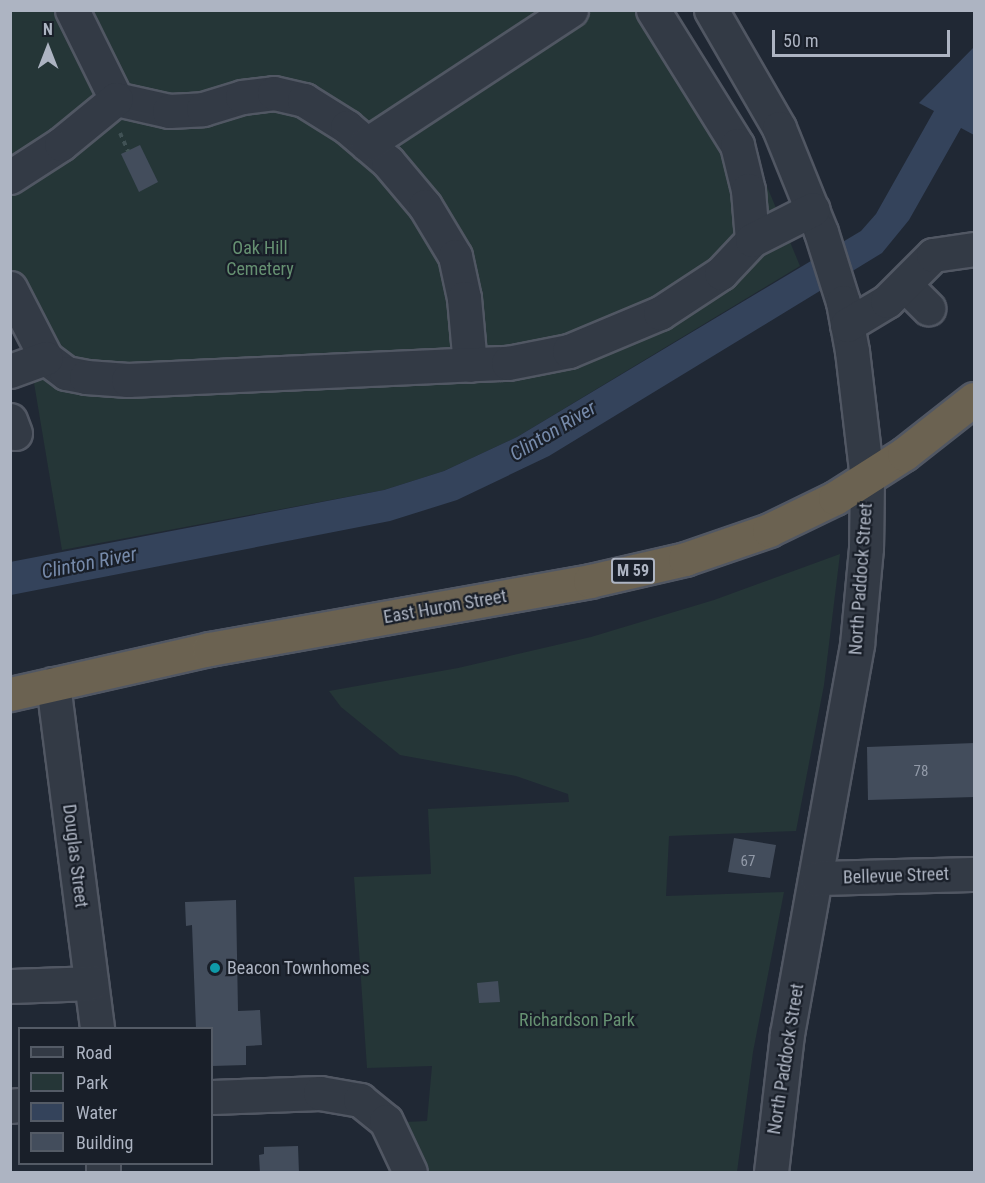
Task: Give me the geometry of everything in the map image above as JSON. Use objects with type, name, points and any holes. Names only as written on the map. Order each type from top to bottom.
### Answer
[{"type":"highway","name":"M 59","points":[[867,479],[975,399]]},
{"type":"highway","name":"East Huron Street","points":[[10,694],[209,649],[590,581],[685,559],[769,530],[867,479]]},
{"type":"street","points":[[72,10],[116,99]]},
{"type":"street","points":[[368,144],[571,10]]},
{"type":"street","points":[[653,10],[737,145],[748,190],[752,240]]},
{"type":"street","name":"North Paddock Street","points":[[711,10],[766,102],[817,220],[845,314],[867,479],[866,548],[857,645],[817,878],[784,1051],[771,1173]]},
{"type":"street","points":[[116,99],[169,111],[203,109],[243,97],[273,93],[304,100],[368,144],[424,206],[455,256],[464,298],[470,365]]},
{"type":"street","points":[[10,177],[61,144],[116,99]]},
{"type":"street","points":[[10,288],[46,358],[66,374],[128,380],[470,365],[544,359],[660,313],[721,273],[752,240],[817,220]]},
{"type":"street","points":[[845,314],[874,310],[905,285],[924,261],[941,251],[975,249]]},
{"type":"street","points":[[905,285],[928,309]]},
{"type":"street","points":[[10,371],[46,358]]},
{"type":"street","name":"Douglas Street","points":[[53,684],[97,1027]]},
{"type":"street","name":"Bellevue Street","points":[[817,878],[975,874]]},
{"type":"street","points":[[10,986],[92,984]]},
{"type":"street","points":[[213,1097],[320,1092],[360,1100],[386,1121],[410,1173]]},
{"type":"green space","name":"Oak Hill Cemetery","points":[[11,11],[665,11],[737,114],[800,266],[517,437],[444,471],[384,490],[62,550],[33,377],[11,320]]},
{"type":"green space","name":"Richardson Park","points":[[840,554],[824,685],[796,831],[669,836],[666,896],[784,892],[753,1052],[737,1172],[426,1172],[405,1122],[427,1121],[432,1066],[367,1068],[354,877],[431,874],[428,809],[569,802],[568,794],[516,776],[400,755],[341,707],[329,691],[458,668],[591,637],[714,600]]},
{"type":"water","name":"Clinton River","points":[[974,47],[974,135],[961,128],[909,220],[882,253],[549,456],[457,500],[390,521],[11,595],[10,562],[384,490],[444,471],[517,437],[861,231],[876,214],[934,111],[919,103]]},
{"type":"building","points":[[140,145],[158,182],[139,192],[121,154]]},
{"type":"building","points":[[975,743],[975,797],[868,800],[867,747]]},
{"type":"building","points":[[734,838],[776,845],[770,878],[728,872]]},
{"type":"building","name":"Beacon Townhomes","points":[[236,900],[238,1011],[260,1010],[262,1045],[246,1046],[246,1065],[213,1066],[213,1027],[196,1027],[192,925],[186,926],[185,902]]},
{"type":"building","points":[[498,981],[500,1002],[479,1003],[477,983]]},
{"type":"building","points":[[298,1146],[299,1173],[260,1173],[259,1155],[264,1154],[264,1147]]},
{"type":"place","name":"Beacon Townhomes","points":[[215,968]]}]
